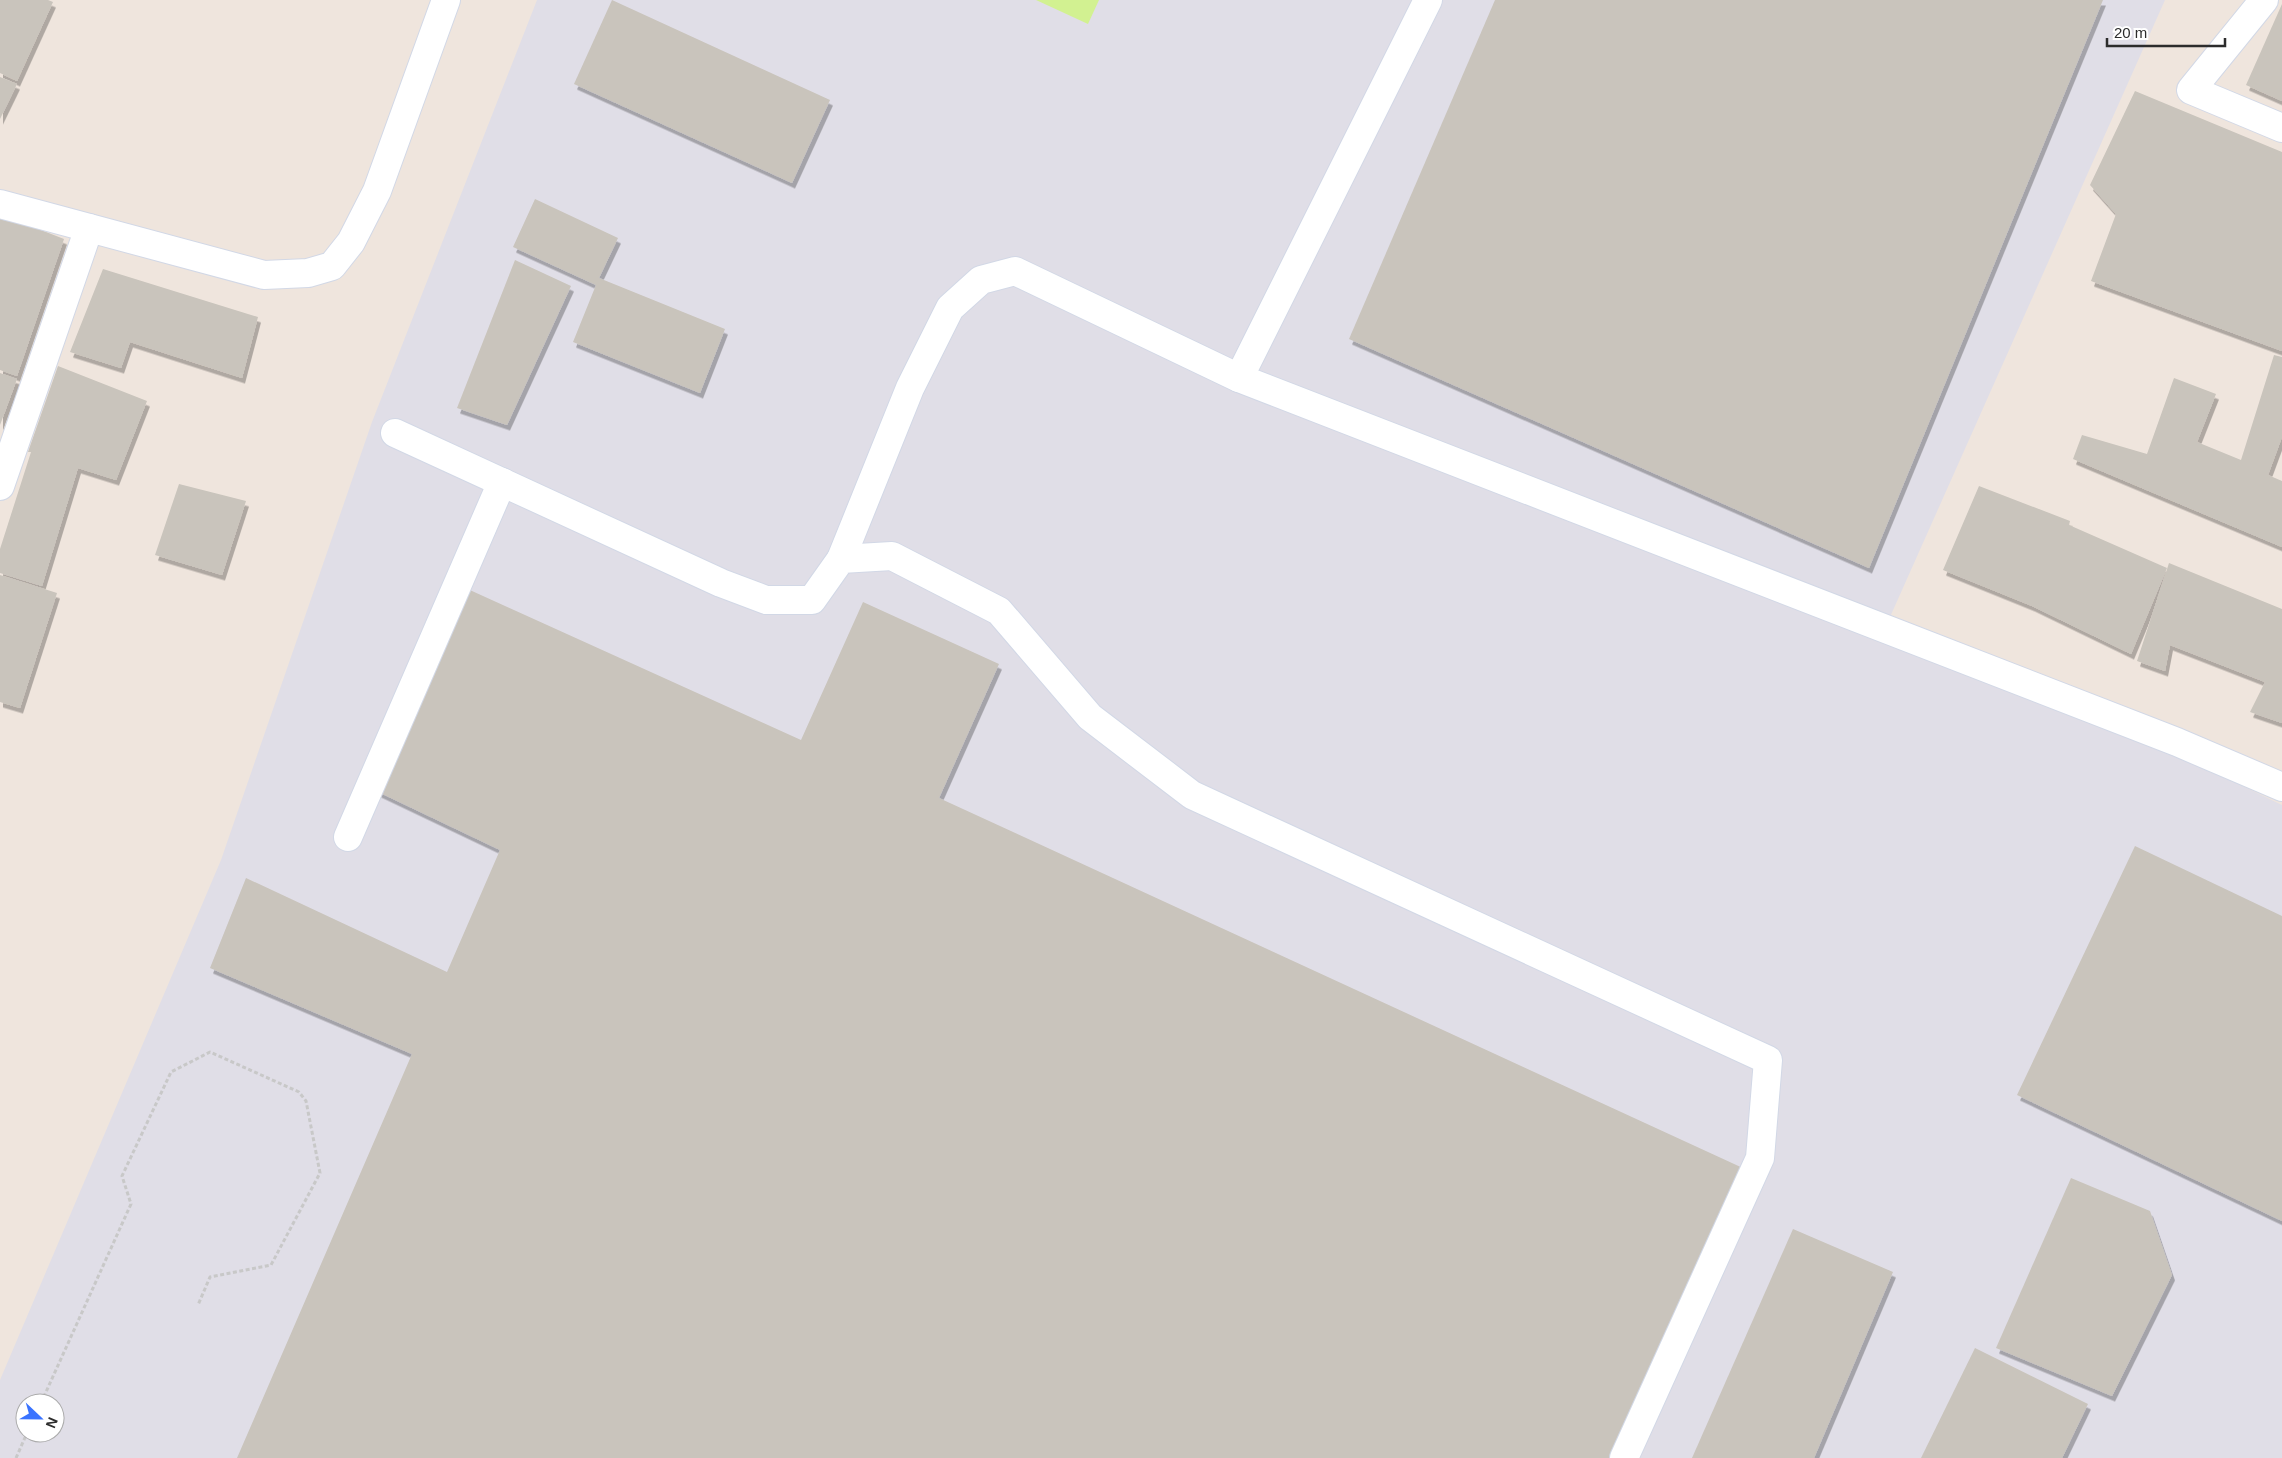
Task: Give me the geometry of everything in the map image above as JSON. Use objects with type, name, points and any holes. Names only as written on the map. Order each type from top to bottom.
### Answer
[{"type":"street","points":[[0,204],[264,275],[308,273],[332,266],[362,224],[377,191],[446,0]]},
{"type":"street","points":[[1239,378],[1428,0]]},
{"type":"street","points":[[2264,0],[2191,90],[2282,128]]},
{"type":"street","points":[[0,486],[89,228]]},
{"type":"street","points":[[395,433],[721,583],[766,600],[812,600],[841,559],[910,388],[950,308],[981,280],[1015,271],[1239,378],[2167,739],[2282,787]]},
{"type":"street","points":[[348,837],[502,482]]},
{"type":"street","points":[[841,559],[892,556],[1000,612],[1090,717],[1192,795],[1768,1060],[1760,1158],[1624,1458]]},
{"type":"path","points":[[45,1393],[130,1204],[122,1176],[171,1072],[210,1052],[300,1092],[306,1101],[320,1173],[271,1266],[210,1277],[198,1305]]},
{"type":"path","points":[[16,1458],[23,1443]]},
{"type":"shaded area","points":[[537,0],[2165,0],[1890,617],[2282,805],[2282,1458],[0,1458],[0,1380],[221,860],[372,422]]},
{"type":"green space","points":[[1036,0],[1099,0],[1088,24]]},
{"type":"building","points":[[0,0],[48,0],[53,2],[17,81],[0,73]]},
{"type":"building","points":[[612,0],[830,100],[792,183],[574,84]]},
{"type":"building","points":[[1495,0],[2103,0],[1869,568],[1349,339]]},
{"type":"building","points":[[2282,4],[2282,101],[2246,85]]},
{"type":"building","points":[[0,77],[17,84],[0,119]]},
{"type":"building","points":[[2135,91],[2282,152],[2282,351],[2091,281],[2116,214],[2090,185]]},
{"type":"building","points":[[535,199],[618,238],[599,278],[725,329],[700,393],[573,342],[596,285],[513,247]]},
{"type":"building","points":[[0,214],[64,239],[17,376],[0,370]]},
{"type":"building","points":[[515,260],[571,286],[507,425],[457,408]]},
{"type":"building","points":[[103,269],[258,317],[242,378],[130,342],[121,368],[70,352]]},
{"type":"building","points":[[2274,355],[2282,357],[2282,437],[2268,475],[2282,481],[2282,547],[2073,459],[2082,435],[2147,454],[2174,378],[2216,394],[2197,442],[2241,460]]},
{"type":"building","points":[[58,366],[147,401],[116,480],[78,468],[42,586],[0,573],[0,549],[31,452],[28,452]]},
{"type":"building","points":[[0,373],[17,379],[0,425]]},
{"type":"building","points":[[179,484],[246,501],[222,575],[155,555]]},
{"type":"building","points":[[1979,486],[2070,521],[2069,525],[2167,568],[2131,654],[2032,606],[1943,570]]},
{"type":"building","points":[[2169,563],[2282,609],[2282,723],[2250,712],[2265,682],[2170,645],[2165,671],[2137,661]]},
{"type":"building","points":[[0,575],[57,593],[20,708],[0,702]]},
{"type":"building","points":[[461,586],[801,740],[863,602],[999,664],[939,798],[1745,1169],[1615,1458],[237,1458],[412,1054],[210,968],[246,878],[447,972],[500,850],[372,789]]},
{"type":"building","points":[[2135,846],[2282,916],[2282,1221],[2017,1095]]},
{"type":"building","points":[[2071,1178],[2150,1211],[2172,1275],[2112,1396],[1996,1348]]},
{"type":"building","points":[[1793,1229],[1893,1272],[1814,1458],[1692,1458]]},
{"type":"building","points":[[1975,1348],[2088,1404],[2062,1458],[1921,1458]]}]
